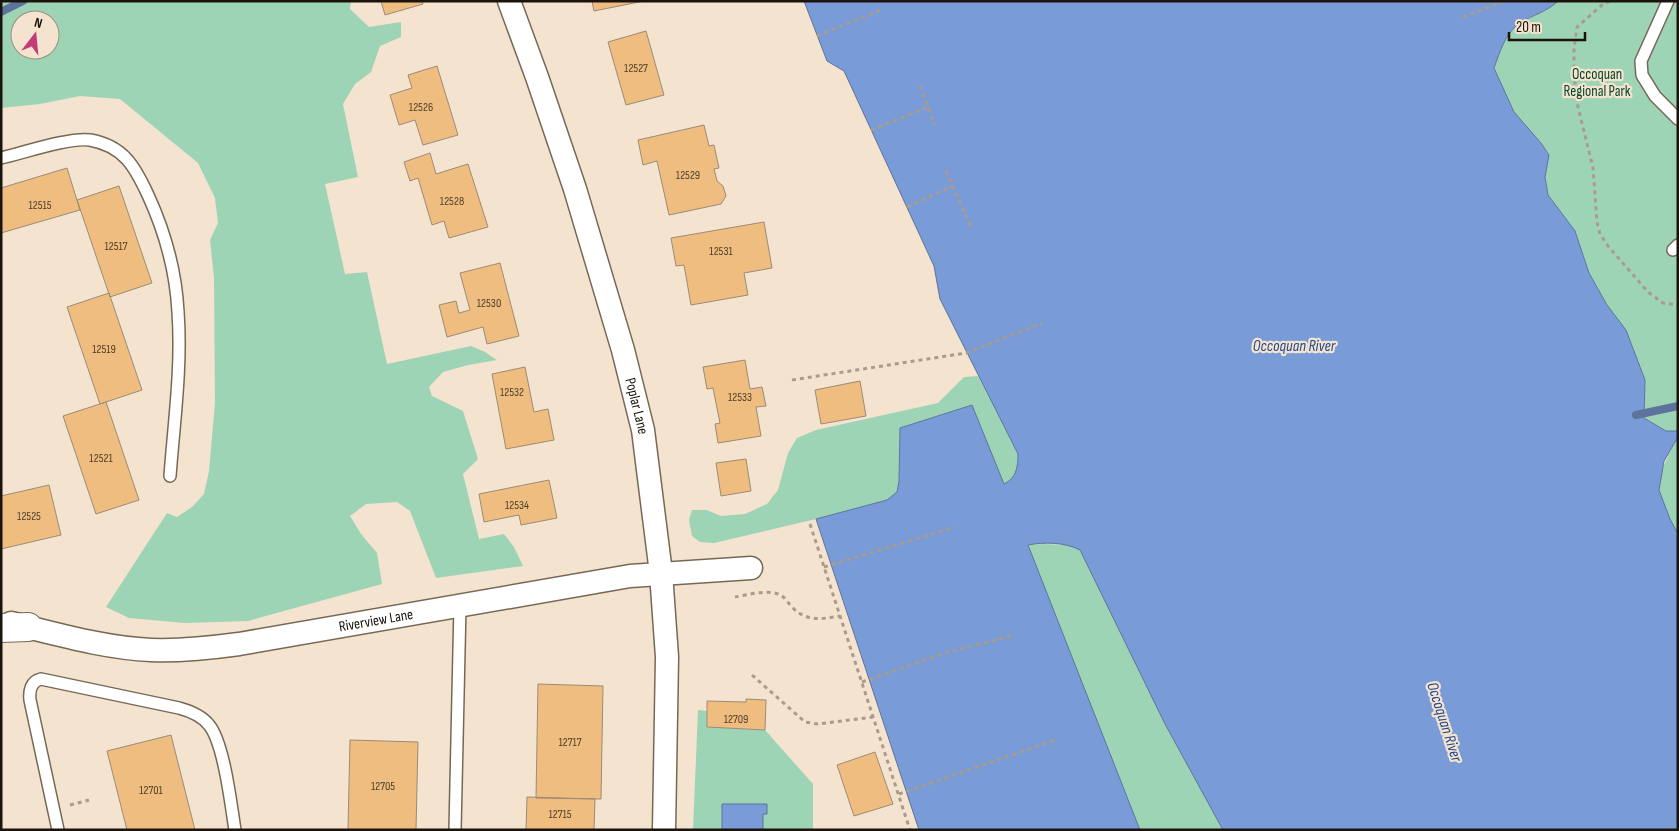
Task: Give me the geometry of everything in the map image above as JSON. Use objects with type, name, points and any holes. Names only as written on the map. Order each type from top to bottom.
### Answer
[{"type":"highway","points":[[1,628],[28,627]]},
{"type":"street","name":"Poplar Lane","points":[[509,1],[538,77],[575,189],[623,350],[643,430],[662,573],[667,657],[664,830]]},
{"type":"street","name":"Riverview Lane","points":[[1,621],[112,646],[151,650],[200,650],[630,576],[751,568]]},
{"type":"lane","points":[[1668,1],[1641,61],[1642,75],[1655,96],[1678,119]]},
{"type":"lane","points":[[1,158],[70,141],[89,140],[108,146],[124,156],[137,171],[158,217],[172,265],[178,312],[178,358],[170,476]]},
{"type":"lane","points":[[455,830],[460,606]]},
{"type":"lane","points":[[58,830],[30,700],[32,686],[41,678],[179,708],[204,720],[212,729],[218,742],[235,830]]},
{"type":"path","points":[[1462,17],[1505,1]]},
{"type":"path","points":[[1610,1],[1577,27],[1574,49],[1577,103],[1592,168],[1597,222],[1600,234],[1608,246],[1648,292],[1663,303],[1678,305]]},
{"type":"path","points":[[817,36],[883,9]]},
{"type":"path","points":[[920,86],[935,125]]},
{"type":"path","points":[[872,130],[928,107]]},
{"type":"path","points":[[946,171],[970,227]]},
{"type":"path","points":[[907,207],[953,186]]},
{"type":"path","points":[[792,380],[966,353],[1042,323]]},
{"type":"path","points":[[810,524],[910,830]]},
{"type":"path","points":[[824,567],[955,527]]},
{"type":"path","points":[[735,597],[772,593],[782,596],[794,609],[808,618],[821,620],[840,616]]},
{"type":"path","points":[[862,682],[945,653],[1015,635]]},
{"type":"path","points":[[752,675],[804,722],[818,724],[873,717]]},
{"type":"path","points":[[899,794],[1058,738]]},
{"type":"green space","points":[[1,1],[351,1],[350,9],[369,27],[401,22],[401,37],[380,46],[371,72],[355,84],[343,104],[358,177],[325,184],[345,274],[367,272],[387,364],[471,346],[497,360],[443,372],[429,387],[432,396],[463,411],[478,459],[463,474],[479,539],[504,534],[514,547],[523,566],[436,578],[410,511],[397,502],[366,504],[350,516],[361,534],[377,553],[382,584],[248,621],[185,623],[129,618],[106,607],[167,513],[177,517],[192,507],[204,494],[209,471],[215,403],[214,278],[210,240],[218,223],[215,198],[198,163],[120,99],[80,96],[40,104],[1,108]]},
{"type":"green space","name":"Occoquan Regional Park","points":[[1558,1],[1678,1],[1678,431],[1666,431],[1644,418],[1645,380],[1626,330],[1607,305],[1589,273],[1575,231],[1548,195],[1545,177],[1549,154],[1514,112],[1494,68],[1504,42],[1511,31],[1523,21]]},
{"type":"green space","points":[[978,376],[1018,454],[1016,472],[1004,484],[972,405],[900,428],[899,481],[897,492],[887,500],[714,543],[700,542],[692,536],[689,520],[692,510],[707,510],[721,516],[745,514],[767,504],[778,490],[788,453],[797,438],[816,430],[938,403],[964,377]]},
{"type":"green space","points":[[1678,437],[1678,534],[1664,505],[1659,483],[1662,469]]},
{"type":"green space","points":[[1027,545],[1070,545],[1080,550],[1165,724],[1223,830],[1140,830]]},
{"type":"green space","points":[[698,710],[707,711],[707,727],[765,730],[813,784],[813,830],[693,830]]},
{"type":"water","name":"Occoquan River","points":[[804,1],[1558,1],[1549,8],[1520,23],[1510,32],[1494,68],[1514,112],[1549,155],[1545,177],[1548,195],[1575,231],[1589,273],[1607,305],[1626,330],[1645,380],[1644,418],[1666,431],[1678,431],[1678,437],[1664,461],[1659,490],[1678,534],[1678,830],[1223,830],[1165,724],[1080,550],[1068,545],[1041,543],[1028,545],[1140,830],[919,830],[816,519],[887,500],[897,492],[900,428],[972,405],[1004,484],[1014,476],[1018,464],[1018,454],[940,299],[934,266],[844,71],[827,61]]},
{"type":"water","points":[[722,804],[767,804],[767,814],[763,814],[763,830],[722,830]]},
{"type":"building","points":[[381,1],[422,1],[423,4],[385,15]]},
{"type":"building","points":[[592,1],[644,1],[594,11]]},
{"type":"building","points":[[646,31],[664,95],[626,105],[608,42]]},
{"type":"building","points":[[437,66],[458,135],[423,145],[415,120],[399,125],[390,95],[412,88],[408,75]]},
{"type":"building","points":[[704,125],[709,146],[714,145],[719,168],[714,169],[717,181],[723,186],[726,196],[721,204],[669,215],[657,161],[643,165],[638,140]]},
{"type":"building","points":[[430,153],[436,174],[468,164],[488,227],[449,238],[444,221],[432,225],[418,178],[410,181],[404,162]]},
{"type":"building","points":[[67,168],[80,210],[1,233],[1,188]]},
{"type":"building","points":[[119,186],[152,283],[110,297],[77,200]]},
{"type":"building","points":[[764,222],[772,268],[744,273],[748,295],[691,305],[684,265],[676,266],[671,238]]},
{"type":"building","points":[[500,263],[519,336],[487,344],[483,327],[447,337],[439,305],[456,301],[459,313],[470,310],[460,273]]},
{"type":"building","points":[[109,293],[142,390],[100,404],[67,307]]},
{"type":"building","points":[[745,360],[750,389],[762,387],[766,406],[756,407],[761,436],[718,443],[715,424],[720,423],[713,388],[707,389],[703,367]]},
{"type":"building","points":[[525,367],[534,412],[548,409],[554,440],[506,449],[492,374]]},
{"type":"building","points":[[860,381],[866,416],[821,424],[815,390]]},
{"type":"building","points":[[106,402],[139,500],[96,514],[63,416]]},
{"type":"building","points":[[746,459],[751,491],[721,496],[716,463]]},
{"type":"building","points":[[549,480],[557,518],[521,525],[519,515],[484,522],[479,494]]},
{"type":"building","points":[[49,485],[61,535],[1,549],[1,496]]},
{"type":"building","points":[[538,684],[603,686],[601,799],[536,798]]},
{"type":"building","points":[[746,699],[766,700],[765,730],[707,727],[707,701],[746,702]]},
{"type":"building","points":[[171,735],[195,830],[127,830],[107,751]]},
{"type":"building","points":[[350,740],[418,742],[416,830],[348,830]]},
{"type":"building","points":[[875,752],[893,804],[854,816],[837,765]]},
{"type":"building","points":[[527,797],[595,799],[594,830],[526,830]]},
{"type":"waterway","points":[[1,12],[23,1]]},
{"type":"waterway","points":[[1636,415],[1678,406]]}]
